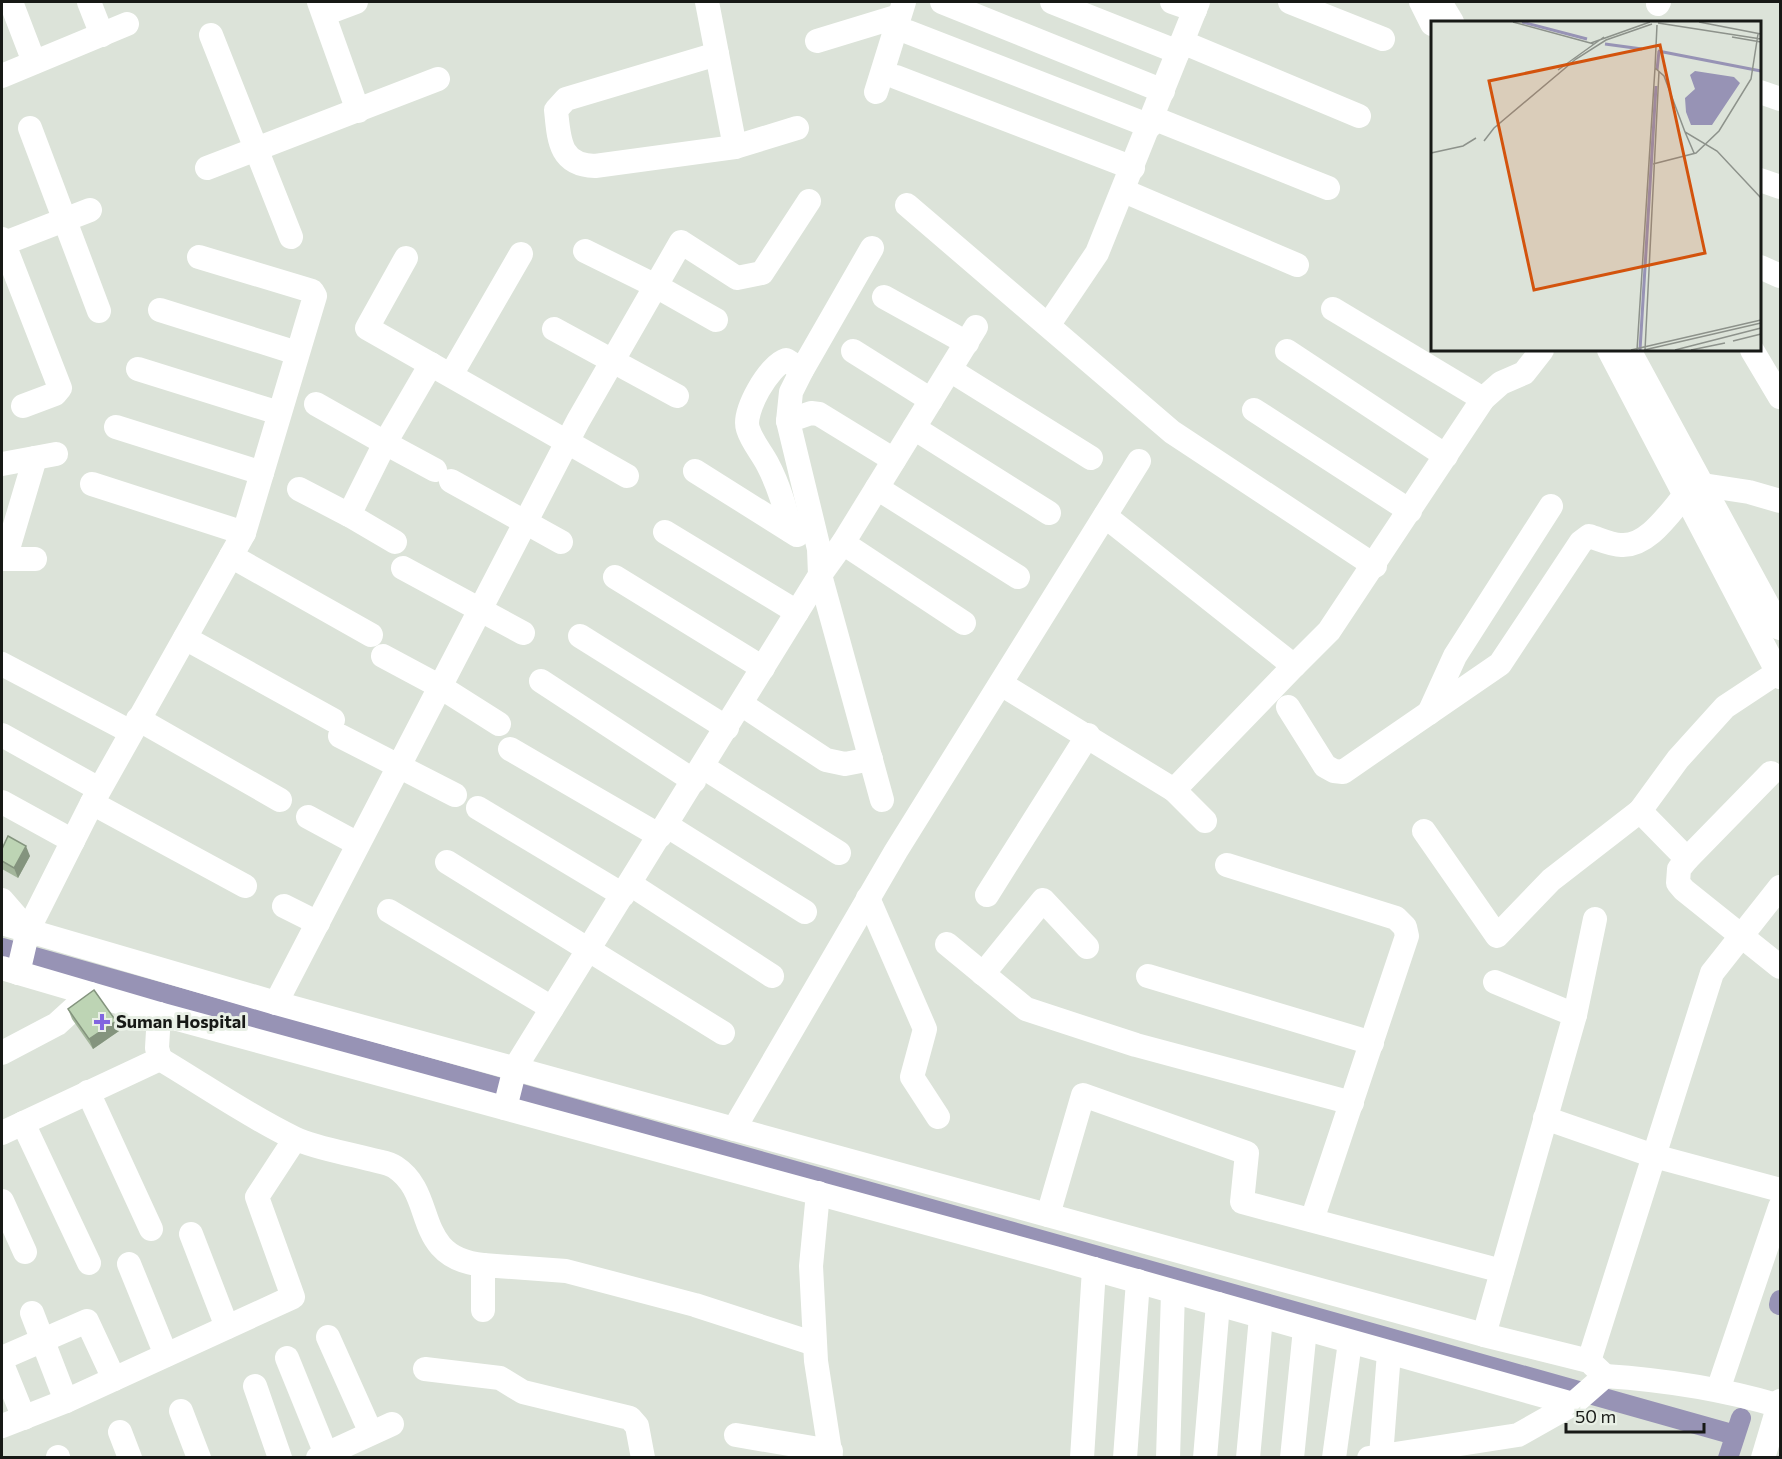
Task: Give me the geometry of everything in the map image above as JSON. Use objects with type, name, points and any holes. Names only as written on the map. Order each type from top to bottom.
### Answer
[{"type":"street","points":[[11,2],[34,62]]},
{"type":"street","points":[[89,2],[102,35]]},
{"type":"street","points":[[356,2],[321,8],[358,111]]},
{"type":"street","points":[[707,2],[735,147]]},
{"type":"street","points":[[942,2],[1163,91]]},
{"type":"street","points":[[1052,2],[1180,47],[1359,117]]},
{"type":"street","points":[[1049,324],[1097,253],[1197,6],[1172,2]]},
{"type":"street","points":[[1290,2],[1383,39]]},
{"type":"street","points":[[1421,2],[1431,22]]},
{"type":"street","points":[[1440,2],[1451,21]]},
{"type":"street","points":[[817,41],[904,17],[1151,122],[1329,188]]},
{"type":"street","points":[[876,92],[904,17]]},
{"type":"street","points":[[2,76],[127,24]]},
{"type":"street","points":[[210,35],[291,237]]},
{"type":"street","points":[[717,54],[566,99],[555,110],[558,136],[569,160],[579,166],[595,166],[735,147],[797,128]]},
{"type":"street","points":[[896,76],[1133,168]]},
{"type":"street","points":[[207,168],[438,79]]},
{"type":"street","points":[[1761,92],[1780,99]]},
{"type":"street","points":[[30,128],[99,311]]},
{"type":"street","points":[[1761,180],[1780,187]]},
{"type":"street","points":[[1124,191],[1297,266]]},
{"type":"street","points":[[276,1003],[568,442],[681,242],[737,278],[762,273],[809,201]]},
{"type":"street","points":[[907,205],[1049,324],[1172,432],[1375,566]]},
{"type":"street","points":[[23,406],[55,394],[60,388],[2,242],[90,210]]},
{"type":"street","points":[[872,248],[791,392],[788,421],[819,549],[819,575],[882,800]]},
{"type":"street","points":[[585,251],[656,285],[716,320]]},
{"type":"street","points":[[349,515],[385,443],[441,370],[521,254]]},
{"type":"street","points":[[199,257],[312,291],[315,296],[244,533],[95,796],[10,970],[159,1014],[1138,1281],[1573,1403]]},
{"type":"street","points":[[406,258],[367,328],[627,476]]},
{"type":"street","points":[[1761,267],[1780,276]]},
{"type":"street","points":[[505,1108],[515,1068],[699,774],[819,575],[843,543],[971,335],[884,297]]},
{"type":"street","points":[[1333,309],[1483,399]]},
{"type":"street","points":[[160,310],[297,352]]},
{"type":"street","points":[[554,329],[677,396]]},
{"type":"street","points":[[853,351],[931,400]]},
{"type":"street","points":[[1287,351],[1446,456]]},
{"type":"street","points":[[1174,790],[1329,631],[1375,566],[1483,399],[1501,383],[1524,373],[1541,351]]},
{"type":"street","points":[[1610,351],[1780,628]]},
{"type":"street","points":[[1424,831],[1497,936],[1551,880],[1640,811],[1678,759],[1725,707],[1779,675],[1629,351]]},
{"type":"street","points":[[1753,351],[1780,397]]},
{"type":"street","points":[[791,531],[778,485],[748,429],[746,417],[768,374],[781,362],[786,360],[802,370]]},
{"type":"street","points":[[138,369],[279,413]]},
{"type":"street","points":[[950,370],[1091,458]]},
{"type":"street","points":[[316,404],[561,542]]},
{"type":"street","points":[[1254,410],[1410,511]]},
{"type":"street","points":[[788,421],[811,413],[819,414],[894,460]]},
{"type":"street","points":[[116,427],[262,473]]},
{"type":"street","points":[[914,428],[1049,513]]},
{"type":"street","points":[[2,464],[46,456],[3,559],[34,559]]},
{"type":"street","points":[[734,1129],[868,898],[1139,461]]},
{"type":"street","points":[[695,471],[819,549]]},
{"type":"street","points":[[92,484],[244,533]]},
{"type":"street","points":[[877,488],[1018,577]]},
{"type":"street","points":[[299,489],[395,542]]},
{"type":"street","points":[[1288,707],[1325,766],[1334,771],[1343,772],[1500,664],[1581,542],[1589,536],[1620,545],[1643,540],[1695,490],[1749,492],[1780,501]]},
{"type":"street","points":[[1430,712],[1455,656],[1551,506]]},
{"type":"street","points":[[1105,516],[1294,666]]},
{"type":"street","points":[[665,532],[797,612]]},
{"type":"street","points":[[843,543],[964,623]]},
{"type":"street","points":[[231,556],[371,635]]},
{"type":"street","points":[[403,568],[522,633]]},
{"type":"street","points":[[615,577],[763,669]]},
{"type":"street","points":[[580,636],[727,728]]},
{"type":"street","points":[[184,638],[399,765],[455,795]]},
{"type":"street","points":[[383,656],[440,686],[499,724]]},
{"type":"street","points":[[2,664],[134,726],[280,800]]},
{"type":"street","points":[[541,681],[839,853]]},
{"type":"street","points":[[1000,684],[1088,735],[1174,790],[1205,821]]},
{"type":"street","points":[[741,704],[826,760],[845,764],[871,759]]},
{"type":"street","points":[[2,735],[95,796],[245,886]]},
{"type":"street","points":[[987,895],[1088,735]]},
{"type":"street","points":[[510,749],[663,830],[805,912]]},
{"type":"street","points":[[1771,773],[1687,859],[1679,869],[1678,883],[1780,967]]},
{"type":"street","points":[[2,802],[73,841]]},
{"type":"street","points":[[478,808],[626,890],[772,976]]},
{"type":"street","points":[[1640,811],[1687,859]]},
{"type":"street","points":[[308,817],[358,844]]},
{"type":"street","points":[[447,862],[723,1033]]},
{"type":"street","points":[[1227,865],[1396,918],[1404,927],[1407,936],[1312,1220]]},
{"type":"street","points":[[1389,1353],[1375,1457],[1518,1435],[1573,1403],[1599,1371],[1654,1156],[1712,973],[1780,887]]},
{"type":"street","points":[[868,898],[925,1029],[912,1077],[938,1117]]},
{"type":"street","points":[[2,900],[28,930]]},
{"type":"street","points":[[983,974],[1042,900],[1087,947]]},
{"type":"street","points":[[284,906],[318,923]]},
{"type":"street","points":[[389,911],[552,1008]]},
{"type":"street","points":[[1484,1335],[1575,1015],[1595,919]]},
{"type":"street","points":[[2,923],[276,1003],[1484,1335],[1599,1371],[1718,1390],[1780,1404],[1763,1458]]},
{"type":"street","points":[[947,944],[1026,1010],[1136,1045],[1352,1103]]},
{"type":"street","points":[[1148,976],[1372,1043]]},
{"type":"street","points":[[1495,982],[1575,1015]]},
{"type":"street","points":[[2,1053],[12,1038],[57,1024],[90,994]]},
{"type":"street","points":[[159,1014],[157,1048],[160,1059],[296,1139],[393,1165],[409,1178],[433,1236],[449,1255],[464,1263],[566,1271],[695,1305],[815,1344]]},
{"type":"street","points":[[2,1133],[160,1059]]},
{"type":"street","points":[[88,1092],[151,1229]]},
{"type":"street","points":[[1048,1215],[1083,1095],[1247,1153],[1242,1202],[1502,1271]]},
{"type":"street","points":[[1545,1118],[1654,1156],[1780,1190]]},
{"type":"street","points":[[23,1123],[89,1263]]},
{"type":"street","points":[[2,1364],[13,1422],[66,1401],[293,1297],[257,1197],[296,1139]]},
{"type":"street","points":[[736,1435],[831,1454],[815,1344],[812,1266],[818,1193]]},
{"type":"street","points":[[2,1201],[25,1252]]},
{"type":"street","points":[[1718,1390],[1780,1208]]},
{"type":"street","points":[[191,1234],[227,1327]]},
{"type":"street","points":[[129,1264],[166,1355]]},
{"type":"street","points":[[483,1265],[483,1310]]},
{"type":"street","points":[[1082,1458],[1094,1269]]},
{"type":"street","points":[[1125,1458],[1138,1281]]},
{"type":"street","points":[[1168,1458],[1173,1292]]},
{"type":"street","points":[[1205,1458],[1218,1304]]},
{"type":"street","points":[[32,1313],[66,1401]]},
{"type":"street","points":[[1248,1458],[1261,1317]]},
{"type":"street","points":[[2,1358],[87,1321],[114,1379]]},
{"type":"street","points":[[1292,1458],[1305,1329]]},
{"type":"street","points":[[287,1358],[322,1456],[382,1429],[328,1337]]},
{"type":"street","points":[[1334,1458],[1350,1342]]},
{"type":"street","points":[[425,1369],[500,1378],[523,1392],[630,1418],[637,1426],[643,1458]]},
{"type":"street","points":[[255,1386],[280,1458]]},
{"type":"street","points":[[181,1411],[199,1458]]},
{"type":"street","points":[[120,1432],[130,1458]]},
{"type":"building","points":[[8,836],[26,846],[14,868],[2,861],[2,849]]},
{"type":"building","points":[[94,990],[116,1021],[89,1039],[68,1009]]},
{"type":"waterway","points":[[2,948],[1735,1435]]},
{"type":"waterway","points":[[1779,1305],[1780,1300]]},
{"type":"waterway","points":[[1728,1458],[1741,1418]]},
{"type":"place","name":"Suman Hospital","points":[[102,1022]]}]
